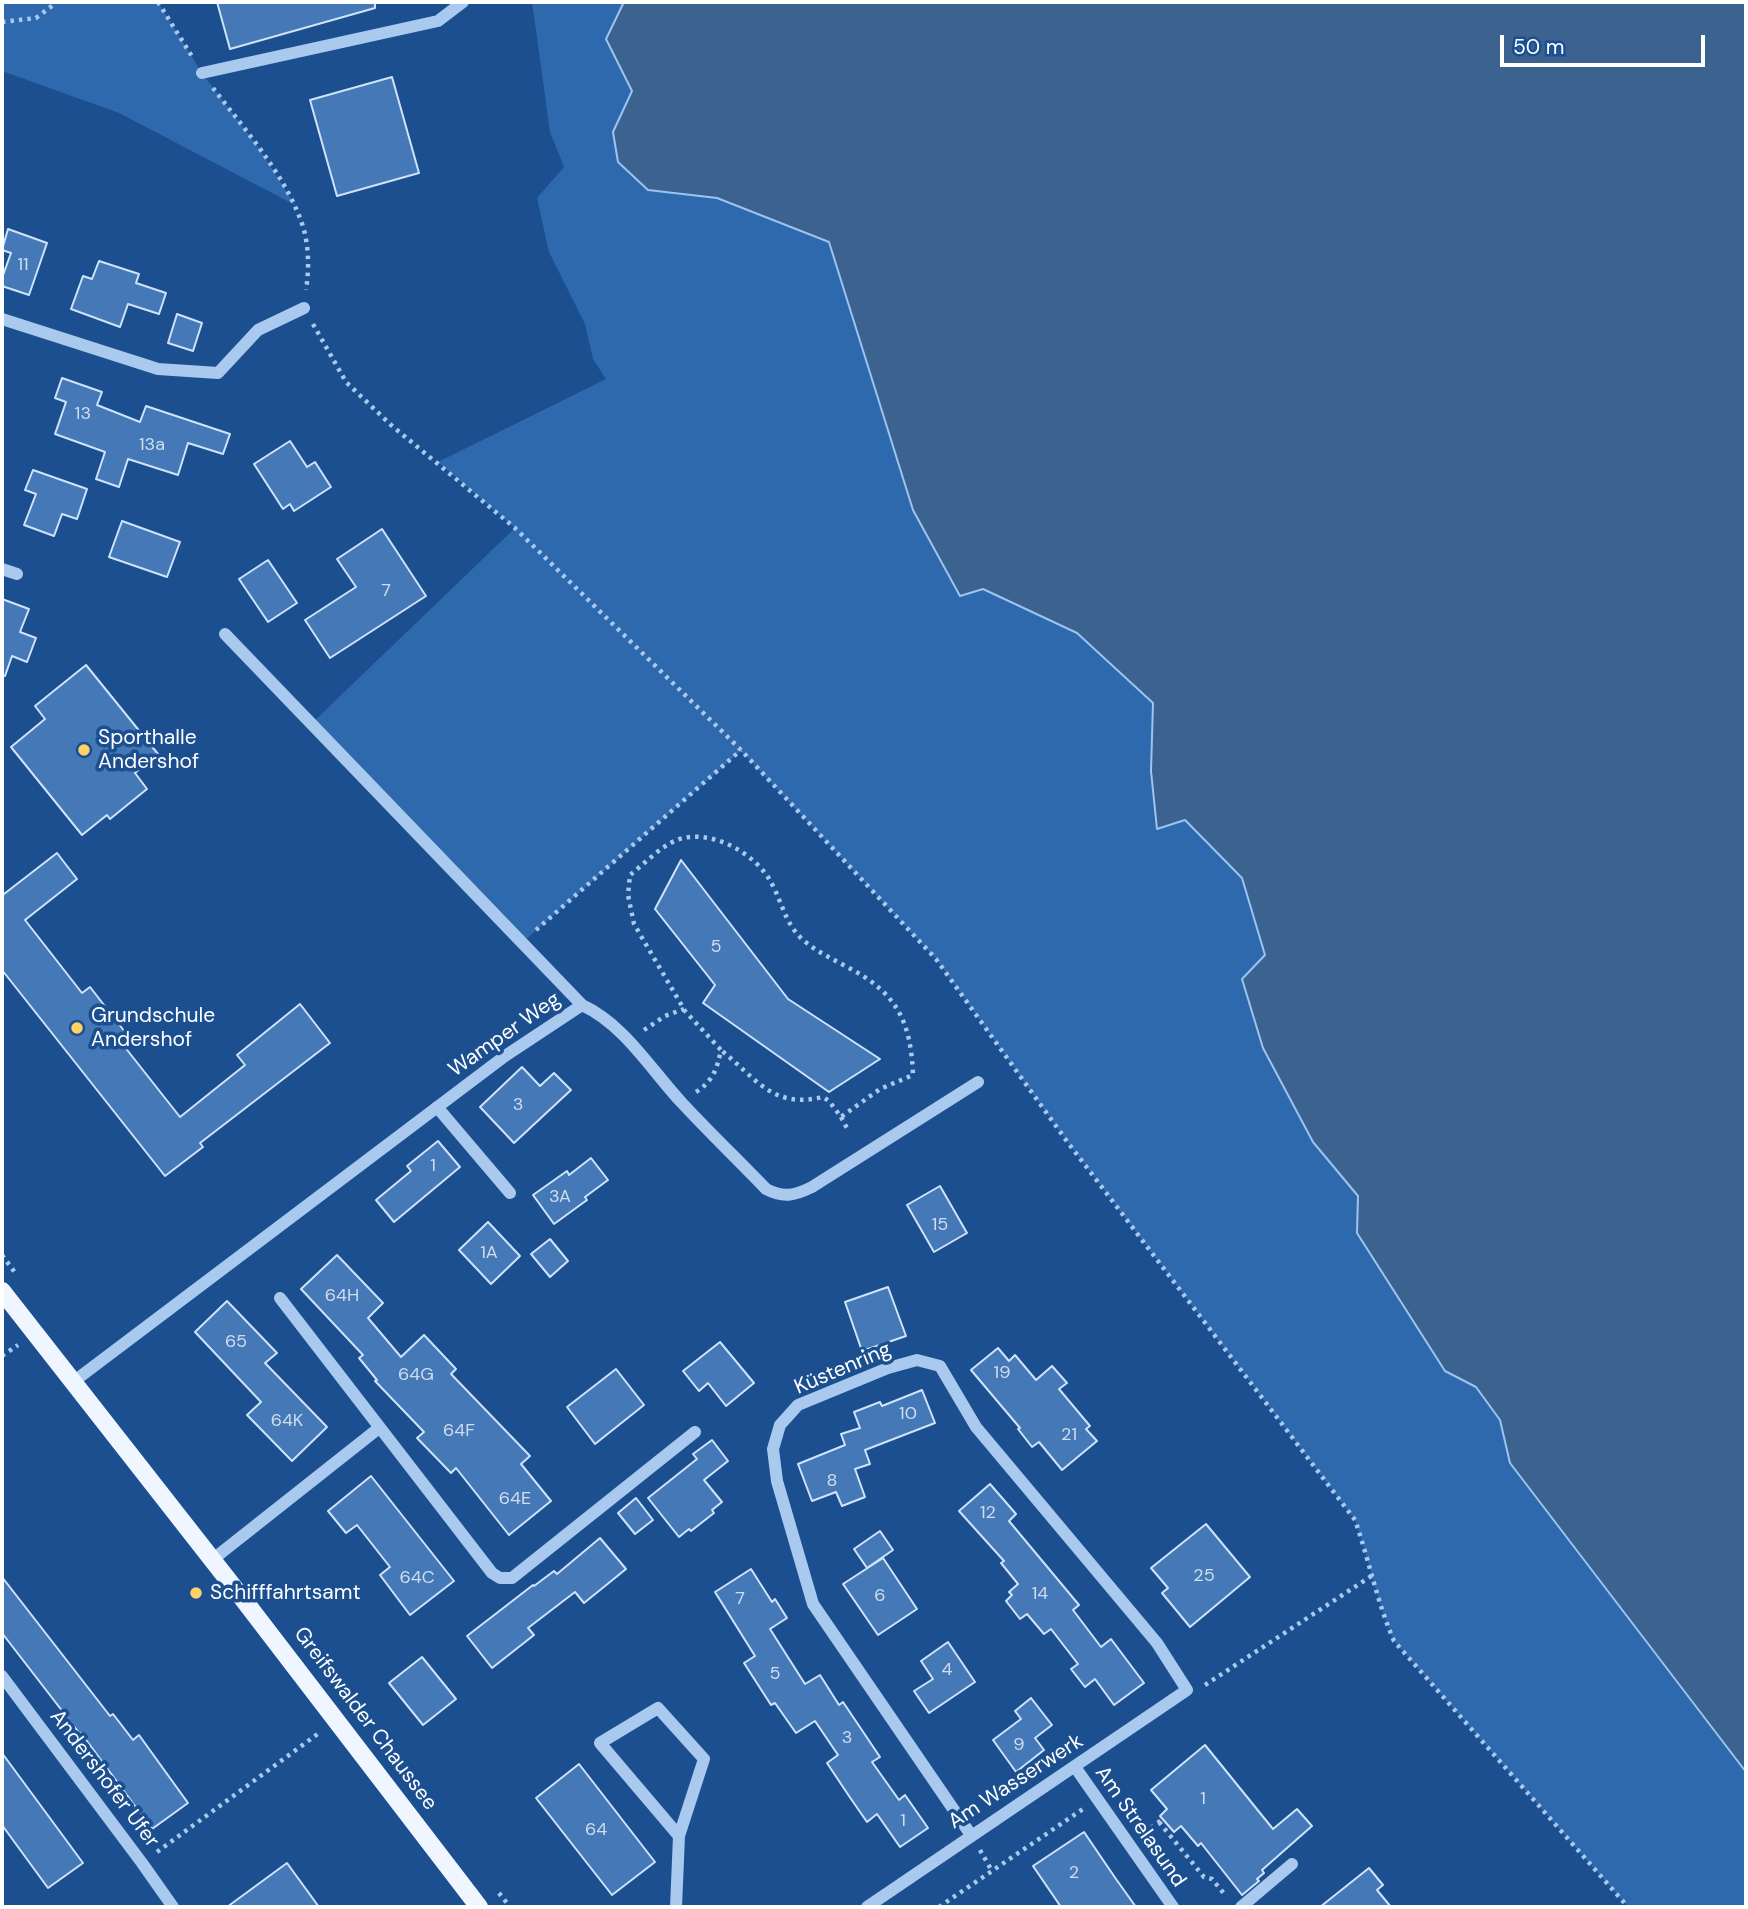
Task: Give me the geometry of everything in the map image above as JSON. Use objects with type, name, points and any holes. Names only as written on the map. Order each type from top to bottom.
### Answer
[{"type":"main road","name":"Greifswalder Chaussee","points":[[2,1291],[480,1907]]},
{"type":"street","points":[[202,73],[438,21],[463,2]]},
{"type":"street","points":[[2,319],[158,369],[218,373],[258,330],[304,308]]},
{"type":"street","points":[[2,569],[17,574]]},
{"type":"street","name":"Wamper Weg","points":[[73,1382],[524,1043],[582,1005],[225,634]]},
{"type":"street","points":[[582,1005],[599,1013],[628,1040],[681,1102],[766,1189],[779,1196],[797,1195],[978,1082]]},
{"type":"street","points":[[438,1107],[510,1193]]},
{"type":"street","points":[[280,1298],[492,1573],[500,1578],[512,1578],[695,1432]]},
{"type":"street","name":"Küstenring","points":[[971,1835],[813,1604],[777,1481],[773,1448],[780,1425],[799,1405],[888,1368],[917,1360],[940,1366],[976,1427],[1157,1643],[1187,1690]]},
{"type":"street","points":[[212,1560],[379,1427]]},
{"type":"street","name":"Andershofer Ufer","points":[[2,1676],[173,1907]]},
{"type":"street","name":"Am Wasserwerk","points":[[867,1907],[1187,1690]]},
{"type":"street","points":[[676,1907],[679,1836],[704,1759],[658,1708],[600,1743],[679,1836]]},
{"type":"street","name":"Am Strelasund","points":[[1075,1767],[1171,1906]]},
{"type":"street","points":[[1241,1907],[1292,1864]]},
{"type":"path","points":[[2,22],[36,18],[57,2]]},
{"type":"path","points":[[158,2],[202,73],[258,147],[295,205],[304,232],[309,272],[304,308],[346,382],[391,425],[515,528],[741,750],[936,959],[1066,1140],[1355,1520],[1373,1574],[1381,1611],[1394,1641],[1628,1907]]},
{"type":"path","points":[[523,942],[741,750]]},
{"type":"path","points":[[841,1116],[880,1089],[913,1076],[912,1046],[901,1015],[884,991],[852,969],[824,955],[790,927],[772,882],[754,861],[732,847],[710,838],[694,836],[676,840],[630,875],[628,895],[634,924],[684,1009],[721,1049],[762,1086],[785,1099],[797,1101],[823,1097],[841,1116],[849,1132]]},
{"type":"path","points":[[628,1040],[665,1016],[684,1009]]},
{"type":"path","points":[[681,1102],[709,1083],[717,1069],[721,1049]]},
{"type":"path","points":[[1187,1690],[1206,1685],[1373,1574]]},
{"type":"path","points":[[142,1863],[337,1720]]},
{"type":"path","points":[[939,1907],[1097,1799]]},
{"type":"path","points":[[1160,1822],[1204,1877],[1212,1880],[1228,1898]]},
{"type":"shaded area","points":[[2,2],[158,2],[202,73],[258,147],[295,205],[119,113],[2,71]]},
{"type":"shaded area","points":[[532,2],[624,2],[606,39],[632,91],[613,132],[649,190],[717,198],[829,242],[913,510],[960,596],[983,589],[1077,633],[1153,703],[1151,771],[1157,828],[1185,820],[1242,878],[1265,955],[1242,979],[1263,1048],[1313,1142],[1358,1196],[1357,1233],[1445,1371],[1476,1387],[1500,1420],[1510,1463],[1746,1772],[1746,1907],[1628,1907],[1394,1641],[1355,1520],[1066,1140],[936,959],[741,751],[523,942],[312,723],[515,528],[438,462],[606,379],[593,359],[585,324],[549,252],[537,198],[564,167],[550,132]]},
{"type":"shaded area","points":[[624,2],[1746,2],[1746,1772],[1510,1463],[1500,1420],[1476,1387],[1445,1371],[1357,1233],[1358,1196],[1313,1142],[1263,1048],[1242,979],[1265,955],[1242,878],[1185,820],[1157,829],[1151,771],[1153,703],[1077,633],[983,589],[960,596],[913,510],[829,242],[717,198],[648,190],[618,162],[613,132],[632,91],[606,39]]},
{"type":"building","points":[[217,2],[375,2],[375,8],[230,49]]},
{"type":"building","points":[[392,77],[419,173],[337,196],[310,100]]},
{"type":"building","points":[[8,229],[47,243],[29,295],[2,286],[2,278],[11,253],[2,250]]},
{"type":"building","points":[[99,261],[139,274],[136,283],[166,293],[159,314],[128,304],[120,327],[71,309],[83,276],[92,279]]},
{"type":"building","points":[[177,314],[202,323],[193,351],[168,343]]},
{"type":"building","points":[[62,378],[102,392],[97,405],[140,422],[146,406],[230,434],[223,454],[188,443],[178,475],[128,459],[119,487],[96,479],[105,452],[55,434],[66,402],[55,398]]},
{"type":"building","points":[[290,441],[307,467],[315,462],[331,487],[294,511],[290,504],[283,509],[254,464]]},
{"type":"building","points":[[33,470],[87,489],[77,519],[62,514],[54,536],[24,525],[36,494],[25,490]]},
{"type":"building","points":[[122,521],[180,542],[167,577],[109,557]]},
{"type":"building","points":[[382,529],[426,596],[330,658],[305,620],[356,587],[337,559]]},
{"type":"building","points":[[268,560],[297,603],[268,622],[239,579]]},
{"type":"building","points":[[2,599],[29,609],[20,632],[36,638],[27,662],[12,656],[5,676],[2,675]]},
{"type":"building","name":"Sporthalle Andershof","points":[[86,665],[158,754],[135,773],[147,789],[110,819],[107,815],[82,835],[11,747],[45,719],[35,706]]},
{"type":"building","points":[[57,853],[77,879],[25,920],[82,993],[90,987],[132,1041],[124,1046],[180,1117],[245,1065],[237,1055],[300,1004],[330,1043],[200,1143],[203,1147],[165,1176],[2,970],[2,891],[4,894]]},
{"type":"building","points":[[681,860],[788,999],[880,1059],[829,1092],[703,1003],[715,985],[655,909]]},
{"type":"building","points":[[522,1067],[540,1086],[554,1073],[571,1090],[514,1143],[480,1107]]},
{"type":"building","points":[[438,1141],[460,1167],[394,1222],[376,1200],[411,1171],[407,1166]]},
{"type":"building","points":[[591,1158],[608,1180],[585,1197],[587,1200],[554,1224],[533,1195],[567,1171],[569,1175]]},
{"type":"building","points":[[940,1186],[967,1233],[934,1252],[907,1205]]},
{"type":"building","points":[[488,1222],[520,1256],[491,1284],[459,1250]]},
{"type":"building","points":[[550,1239],[568,1261],[550,1277],[531,1254]]},
{"type":"building","points":[[337,1255],[383,1303],[368,1318],[401,1357],[424,1335],[456,1369],[451,1374],[530,1456],[521,1464],[551,1501],[509,1535],[456,1468],[451,1473],[417,1438],[424,1432],[375,1381],[377,1380],[359,1358],[363,1355],[301,1289]]},
{"type":"building","points":[[888,1287],[906,1336],[862,1351],[845,1302]]},
{"type":"building","points":[[227,1301],[277,1353],[265,1363],[327,1427],[292,1461],[247,1415],[261,1402],[195,1332]]},
{"type":"building","points":[[720,1342],[754,1383],[726,1406],[708,1383],[699,1391],[683,1371]]},
{"type":"building","points":[[998,1348],[1009,1361],[1015,1355],[1036,1380],[1052,1366],[1067,1383],[1059,1389],[1090,1426],[1086,1429],[1097,1441],[1062,1470],[1039,1442],[1032,1447],[1018,1429],[1020,1428],[971,1370]]},
{"type":"building","points":[[616,1369],[644,1405],[595,1444],[567,1407]]},
{"type":"building","points":[[922,1390],[935,1423],[865,1450],[870,1464],[855,1469],[865,1497],[842,1506],[836,1492],[812,1501],[798,1464],[845,1445],[841,1434],[860,1428],[854,1412],[880,1402],[882,1406]]},
{"type":"building","points":[[712,1440],[728,1461],[704,1480],[722,1502],[712,1510],[714,1513],[679,1537],[648,1498],[697,1459],[693,1454]]},
{"type":"building","points":[[371,1476],[454,1581],[410,1615],[380,1575],[390,1567],[357,1525],[346,1533],[328,1511]]},
{"type":"building","points":[[990,1484],[1016,1514],[1009,1521],[1079,1605],[1073,1610],[1101,1647],[1111,1639],[1144,1683],[1114,1705],[1095,1679],[1085,1687],[1071,1669],[1078,1664],[1051,1629],[1044,1634],[1027,1614],[1020,1619],[1006,1601],[1012,1595],[1009,1592],[1018,1584],[1001,1563],[1004,1561],[959,1511]]},
{"type":"building","points":[[636,1498],[653,1520],[635,1534],[618,1513]]},
{"type":"building","points":[[1206,1524],[1250,1577],[1190,1627],[1162,1593],[1168,1588],[1151,1568]]},
{"type":"building","points":[[880,1531],[893,1550],[867,1568],[854,1549]]},
{"type":"building","points":[[600,1538],[626,1569],[584,1603],[575,1592],[528,1628],[534,1635],[492,1668],[467,1636],[533,1585],[554,1571],[557,1574]]},
{"type":"building","points":[[883,1558],[917,1609],[878,1635],[843,1584]]},
{"type":"building","points":[[751,1569],[772,1602],[775,1599],[787,1618],[770,1629],[805,1684],[820,1675],[839,1705],[843,1702],[880,1757],[872,1762],[899,1800],[905,1795],[928,1828],[900,1847],[877,1814],[867,1822],[849,1796],[827,1763],[838,1755],[815,1721],[796,1733],[775,1703],[771,1705],[744,1663],[755,1656],[715,1592]]},
{"type":"building","points":[[2,1577],[110,1716],[113,1714],[133,1740],[139,1735],[188,1803],[152,1829],[2,1633]]},
{"type":"building","points":[[948,1642],[975,1682],[929,1713],[914,1691],[933,1679],[921,1661]]},
{"type":"building","points":[[422,1657],[456,1699],[423,1725],[389,1683]]},
{"type":"building","points":[[1031,1698],[1052,1725],[1035,1738],[1044,1750],[1016,1772],[993,1740],[1021,1719],[1015,1711]]},
{"type":"building","points":[[1205,1745],[1273,1829],[1297,1809],[1312,1826],[1262,1870],[1264,1873],[1257,1879],[1259,1881],[1242,1895],[1201,1843],[1198,1846],[1181,1826],[1174,1832],[1160,1816],[1167,1809],[1151,1790]]},
{"type":"building","points":[[2,1753],[83,1863],[48,1888],[2,1825]]},
{"type":"building","points":[[579,1764],[655,1862],[612,1895],[536,1798]]},
{"type":"building","points":[[1084,1832],[1136,1907],[1061,1907],[1033,1866]]},
{"type":"building","points":[[287,1863],[319,1907],[227,1907]]},
{"type":"building","points":[[1369,1868],[1383,1885],[1377,1890],[1391,1907],[1320,1907]]},
{"type":"place","name":"Sporthalle Andershof","points":[[84,750]]},
{"type":"place","name":"Grundschule Andershof","points":[[77,1028]]},
{"type":"place","name":"Schifffahrtsamt","points":[[196,1593]]}]
